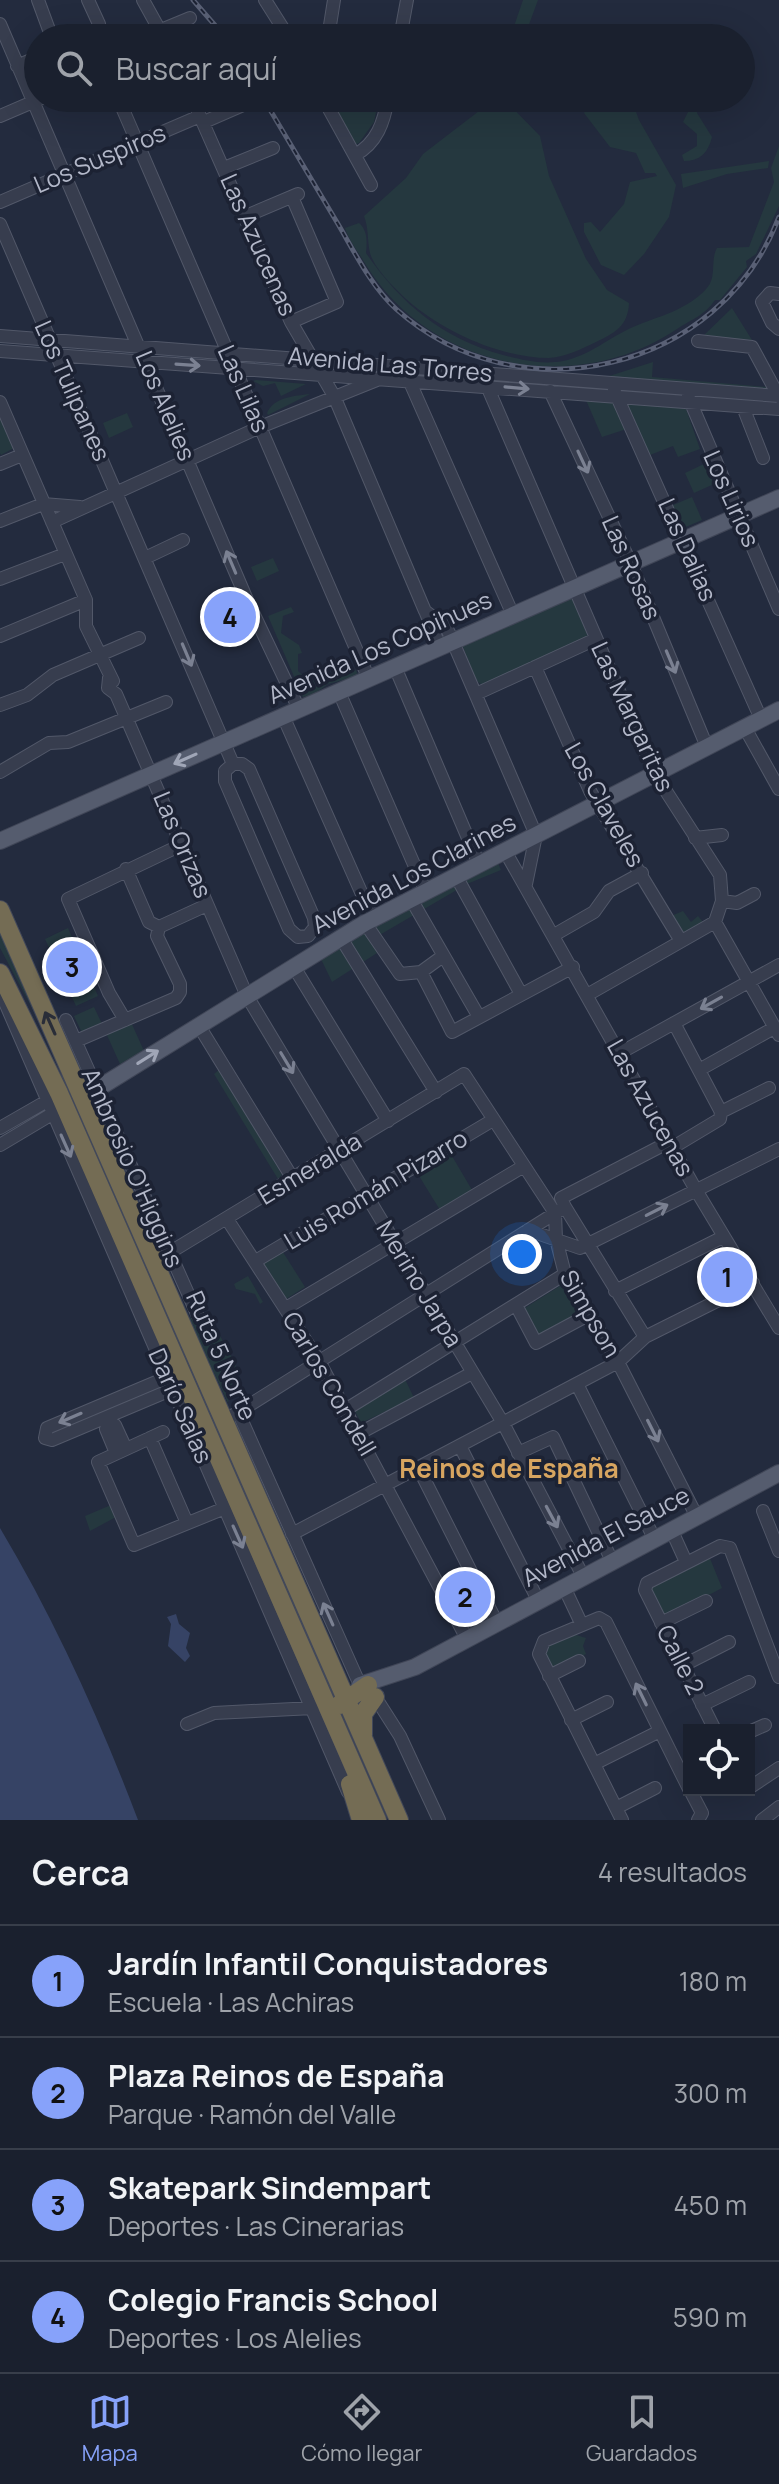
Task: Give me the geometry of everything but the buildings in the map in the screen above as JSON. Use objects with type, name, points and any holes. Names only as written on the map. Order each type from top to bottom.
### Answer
[{"type":"highway","points":[[0,910],[89,1092],[68,1092],[51,1075]]},
{"type":"highway","name":"Ruta 5 Norte","points":[[0,973],[51,1075],[53,1097],[377,1820]]},
{"type":"highway","points":[[12,1023],[53,1097]]},
{"type":"highway","name":"Ruta 5 Norte","points":[[89,1092],[93,1123],[162,1257],[231,1416],[334,1672],[399,1820]]},
{"type":"highway","points":[[334,1672],[348,1683],[368,1689]]},
{"type":"highway","points":[[361,1820],[337,1726],[337,1709],[345,1698],[368,1689]]},
{"type":"highway","points":[[364,1742],[363,1714],[368,1689]]},
{"type":"main road","name":"Avenida Los Copihues","points":[[0,841],[779,498]]},
{"type":"main road","name":"Avenida Los Clarines","points":[[89,1092],[369,921],[779,710]]},
{"type":"main road","name":"Avenida El Sauce","points":[[368,1689],[779,1473]]},
{"type":"street","points":[[38,0],[47,24]]},
{"type":"street","points":[[88,0],[99,24]]},
{"type":"street","points":[[143,0],[156,24]]},
{"type":"street","points":[[265,0],[280,24]]},
{"type":"street","points":[[330,24],[334,0]]},
{"type":"street","points":[[403,24],[407,0]]},
{"type":"street","points":[[180,24],[190,18]]},
{"type":"street","name":"Los Alelies","points":[[0,24],[24,77]]},
{"type":"street","points":[[17,66],[24,63]]},
{"type":"street","points":[[0,116],[24,106]]},
{"type":"street","name":"Los Alelies","points":[[43,112],[291,713]]},
{"type":"street","name":"Las Lilas","points":[[124,112],[369,679]]},
{"type":"street","name":"Las Azucenas","points":[[199,112],[291,322],[334,396],[425,611],[446,627],[447,644],[476,694],[536,835]]},
{"type":"street","name":"Los Suspiros","points":[[0,202],[137,143],[222,112]]},
{"type":"street","points":[[331,112],[371,185]]},
{"type":"street","points":[[355,155],[367,148],[376,136],[384,112]]},
{"type":"street","points":[[224,168],[273,148]]},
{"type":"street","points":[[246,216],[295,195],[337,302],[291,322]]},
{"type":"street","name":"Los Tulipanes","points":[[0,224],[233,764]]},
{"type":"street","points":[[779,294],[769,293],[762,302],[772,323],[779,329]]},
{"type":"street","name":"Avenida Las Torres","points":[[0,336],[611,382],[743,407],[779,409]]},
{"type":"street","points":[[698,341],[752,347],[779,396]]},
{"type":"street","name":"Avenida Las Torres","points":[[0,351],[617,396],[779,396]]},
{"type":"street","points":[[52,522],[260,427],[383,378]]},
{"type":"street","points":[[409,380],[513,615]]},
{"type":"street","name":"Las Dalias","points":[[611,382],[684,540],[761,719]]},
{"type":"street","name":"Las Margaritas","points":[[487,386],[655,774],[720,875],[722,901]]},
{"type":"street","name":"Las Rosas","points":[[550,391],[631,564],[707,747]]},
{"type":"street","name":"Los Lirios","points":[[688,395],[779,609]]},
{"type":"street","name":"Las Orizas","points":[[0,402],[86,600],[86,626],[109,678],[108,688],[116,694],[247,996]]},
{"type":"street","points":[[743,407],[763,458]]},
{"type":"street","points":[[0,464],[22,455]]},
{"type":"street","points":[[0,521],[43,504],[80,507]]},
{"type":"street","points":[[145,558],[183,540]]},
{"type":"street","points":[[0,579],[65,554]]},
{"type":"street","points":[[0,636],[86,600]]},
{"type":"street","points":[[0,705],[27,695],[53,675],[139,638]]},
{"type":"street","points":[[476,694],[596,639]]},
{"type":"street","points":[[395,667],[479,864]]},
{"type":"street","name":"Los Claveles","points":[[535,667],[590,791],[681,941]]},
{"type":"street","points":[[339,692],[443,956],[479,1017]]},
{"type":"street","points":[[0,772],[41,747],[68,742],[166,702]]},
{"type":"street","points":[[291,713],[369,921],[400,974],[421,972],[443,956]]},
{"type":"street","points":[[745,728],[779,789]]},
{"type":"street","points":[[233,764],[242,764],[249,769],[314,918],[315,927],[308,936],[292,934],[283,916],[225,781],[225,771],[233,764]]},
{"type":"street","points":[[526,884],[536,835]]},
{"type":"street","points":[[695,838],[722,835]]},
{"type":"street","points":[[125,1020],[69,902],[69,896],[181,845]]},
{"type":"street","name":"Las Azucenas","points":[[505,851],[696,1190],[779,1328]]},
{"type":"street","points":[[126,869],[149,922],[159,927]]},
{"type":"street","points":[[554,935],[594,912],[609,891],[642,873]]},
{"type":"street","points":[[456,876],[521,994]]},
{"type":"street","points":[[587,995],[715,922],[722,901],[737,903],[754,894]]},
{"type":"street","points":[[159,927],[207,905]]},
{"type":"street","points":[[699,1070],[777,1032],[715,922]]},
{"type":"street","points":[[76,1041],[176,998],[180,992],[157,936],[159,927]]},
{"type":"street","points":[[308,936],[314,955]]},
{"type":"street","points":[[341,938],[436,1092]]},
{"type":"street","points":[[620,1053],[779,965]]},
{"type":"street","points":[[294,967],[388,1121]]},
{"type":"street","points":[[421,972],[452,1032],[573,967]]},
{"type":"street","points":[[0,991],[12,1023]]},
{"type":"street","name":"Merino Jarpa","points":[[247,996],[503,1423],[583,1576]]},
{"type":"street","name":"Ambrosio O'Higgins","points":[[66,1020],[76,1041],[89,1092],[162,1257],[198,1316]]},
{"type":"street","points":[[560,1210],[561,1198],[669,1142],[675,1146],[720,1119],[721,1112],[674,1023]]},
{"type":"street","points":[[199,1026],[293,1179]]},
{"type":"street","name":"Esmeralda","points":[[162,1257],[464,1074],[493,1120]]},
{"type":"street","points":[[721,1112],[769,1088]]},
{"type":"street","points":[[0,1128],[53,1097]]},
{"type":"street","name":"Darío Salas","points":[[53,1097],[52,1114],[361,1820]]},
{"type":"street","points":[[0,1145],[52,1114]]},
{"type":"street","points":[[493,1120],[524,1166],[587,1245],[645,1337]]},
{"type":"street","name":"Luis Román Pizarro","points":[[259,1259],[493,1120]]},
{"type":"street","points":[[528,1230],[575,1248],[587,1245],[779,1149]]},
{"type":"street","points":[[286,1308],[524,1166]]},
{"type":"street","points":[[439,1820],[400,1736],[368,1689],[231,1416],[560,1210]]},
{"type":"street","name":"Simpson","points":[[560,1210],[556,1239],[565,1274],[618,1362],[696,1515]]},
{"type":"street","name":"Carlos Condell","points":[[227,1219],[319,1361],[388,1485],[467,1639]]},
{"type":"street","points":[[615,1291],[723,1237]]},
{"type":"street","points":[[345,1410],[453,1340],[565,1274]]},
{"type":"street","points":[[292,1534],[618,1362],[645,1337],[753,1283]]},
{"type":"street","points":[[516,1305],[536,1343],[590,1314]]},
{"type":"street","points":[[358,1434],[472,1373]]},
{"type":"street","points":[[170,1383],[108,1420],[52,1440],[43,1434],[47,1428],[170,1383]]},
{"type":"street","points":[[577,1384],[654,1538]]},
{"type":"street","points":[[108,1420],[115,1425],[121,1451]]},
{"type":"street","points":[[163,1432],[98,1462],[134,1545],[225,1508]]},
{"type":"street","points":[[518,1453],[553,1437],[612,1561]]},
{"type":"street","points":[[150,1438],[187,1523]]},
{"type":"street","points":[[460,1446],[538,1600]]},
{"type":"street","points":[[419,1469],[497,1623]]},
{"type":"street","points":[[763,1511],[779,1551]]},
{"type":"street","points":[[671,1529],[686,1562],[720,1546],[730,1548],[779,1677]]},
{"type":"street","name":"Calle 2","points":[[686,1562],[647,1583],[645,1590],[712,1724]]},
{"type":"street","points":[[564,1587],[581,1623]]},
{"type":"street","points":[[661,1623],[706,1601]]},
{"type":"street","points":[[622,1820],[539,1654],[544,1641],[581,1623],[599,1618],[606,1622],[683,1777]]},
{"type":"street","points":[[682,1666],[729,1642]]},
{"type":"street","points":[[549,1676],[579,1661]]},
{"type":"street","points":[[702,1705],[749,1682]]},
{"type":"street","points":[[571,1720],[607,1702]]},
{"type":"street","points":[[187,1724],[214,1713],[313,1708]]},
{"type":"street","points":[[755,1729],[765,1725]]},
{"type":"street","points":[[594,1764],[660,1731]]},
{"type":"street","points":[[755,1784],[779,1768]]},
{"type":"street","points":[[616,1808],[655,1788]]},
{"type":"street","points":[[693,1796],[702,1813],[698,1820]]},
{"type":"street","points":[[762,1820],[779,1807]]},
{"type":"shaded area","points":[[523,0],[538,0],[529,24],[515,24]]},
{"type":"shaded area","points":[[337,112],[376,112],[374,122],[356,144]]},
{"type":"shaded area","points":[[478,112],[517,112],[540,136],[549,176],[586,259],[607,290],[629,303],[623,323],[603,339],[561,356],[531,357],[495,349],[460,335],[413,305],[372,259],[364,216],[406,178],[423,154]]},
{"type":"shaded area","points":[[636,112],[676,185],[669,217],[644,254],[624,275],[601,265],[584,232],[584,223],[591,222],[600,232],[624,204],[630,182],[657,176],[655,173],[645,173],[636,153],[610,147],[584,113]]},
{"type":"shaded area","points":[[688,112],[697,112],[712,137],[708,148],[695,160],[684,161],[682,155],[697,146],[697,134],[683,122]]},
{"type":"shaded area","points":[[779,146],[779,206],[756,254],[746,261],[747,267],[720,300],[715,300],[693,320],[637,350],[595,362],[551,366],[508,362],[466,349],[428,329],[394,301],[366,265],[345,228],[359,223],[362,226],[367,241],[366,253],[379,271],[409,303],[442,329],[503,355],[540,362],[563,361],[582,355],[624,331],[691,302],[710,284],[717,248],[749,247],[774,182],[771,168]]},
{"type":"shaded area","points":[[769,161],[768,168],[727,174],[683,188],[681,174]]},
{"type":"shaded area","points":[[732,308],[752,340],[702,337]]},
{"type":"shaded area","points":[[653,362],[652,377],[779,388],[779,391],[603,378]]},
{"type":"shaded area","points":[[253,381],[306,384],[281,396],[275,383],[263,386]]},
{"type":"shaded area","points":[[310,394],[268,415],[267,413],[279,400]]},
{"type":"shaded area","points":[[586,400],[685,406],[700,449],[678,457],[673,446],[650,455],[636,426],[602,437]]},
{"type":"shaded area","points":[[127,413],[133,427],[109,438],[103,423]]},
{"type":"shaded area","points":[[0,416],[14,448],[1,455],[0,453]]},
{"type":"shaded area","points":[[706,463],[714,484],[694,493],[685,473]]},
{"type":"shaded area","points":[[692,497],[702,520],[681,529],[671,506]]},
{"type":"shaded area","points":[[273,558],[279,571],[257,581],[251,567]]},
{"type":"shaded area","points":[[572,596],[588,637],[483,685],[476,681],[462,644]]},
{"type":"shaded area","points":[[233,597],[247,629],[228,637],[214,605]]},
{"type":"shaded area","points":[[291,607],[294,612],[283,616],[281,633],[299,645],[302,653],[298,654],[298,671],[311,683],[316,678],[319,681],[304,690],[299,688],[268,616]]},
{"type":"shaded area","points":[[356,670],[358,676],[328,684],[313,695],[303,697],[301,693]]},
{"type":"shaded area","points":[[497,861],[501,870],[467,884],[371,940],[377,953],[332,982],[321,959],[366,926]]},
{"type":"shaded area","points":[[683,911],[691,922],[698,916],[703,922],[681,935],[671,916]]},
{"type":"shaded area","points":[[68,928],[98,996],[76,1006],[45,939]]},
{"type":"shaded area","points":[[0,929],[48,1038],[0,948]]},
{"type":"shaded area","points":[[94,1007],[103,1026],[83,1035],[74,1016]]},
{"type":"shaded area","points":[[131,1022],[144,1051],[120,1064],[106,1033]]},
{"type":"shaded area","points":[[220,1069],[282,1175],[278,1179],[214,1074]]},
{"type":"shaded area","points":[[68,1098],[77,1101],[339,1698],[335,1705]]},
{"type":"shaded area","points":[[449,1151],[472,1190],[440,1210],[416,1171]]},
{"type":"shaded area","points":[[281,1249],[305,1287],[283,1301],[259,1263]]},
{"type":"shaded area","points":[[248,1276],[263,1302],[260,1304],[255,1294],[236,1289],[234,1284]]},
{"type":"shaded area","points":[[563,1284],[583,1317],[536,1342],[520,1311]]},
{"type":"shaded area","points":[[188,1317],[213,1323],[236,1365],[228,1403]]},
{"type":"shaded area","points":[[405,1379],[414,1398],[361,1423],[354,1409]]},
{"type":"shaded area","points":[[111,1505],[116,1517],[90,1531],[85,1516]]},
{"type":"shaded area","points":[[709,1556],[722,1588],[663,1619],[650,1591],[653,1584]]},
{"type":"shaded area","points":[[468,1575],[488,1614],[467,1625],[446,1587]]},
{"type":"shaded area","points":[[570,1633],[586,1638],[583,1646],[586,1654],[549,1673],[541,1654],[546,1643]]},
{"type":"water","points":[[0,1528],[75,1671],[138,1820],[0,1820]]},
{"type":"water","points":[[176,1614],[179,1624],[190,1633],[186,1648],[190,1656],[185,1662],[168,1646],[171,1624],[167,1617]]},
{"type":"railway","points":[[193,0],[214,24]]},
{"type":"railway","points":[[271,112],[364,269],[387,300],[445,343],[499,363],[556,369],[612,362],[664,343],[712,312],[751,270],[779,217]]},
{"type":"place","name":"Colegio Francis School","points":[[230,617]]},
{"type":"place","name":"Skatepark Sindempart","points":[[72,967]]},
{"type":"place","name":"Jardín Infantil Conquistadores","points":[[727,1277]]},
{"type":"place","name":"Plaza Reinos de España","points":[[465,1597]]},
{"type":"district","name":"Reinos de España","points":[[509,1469]]}]
